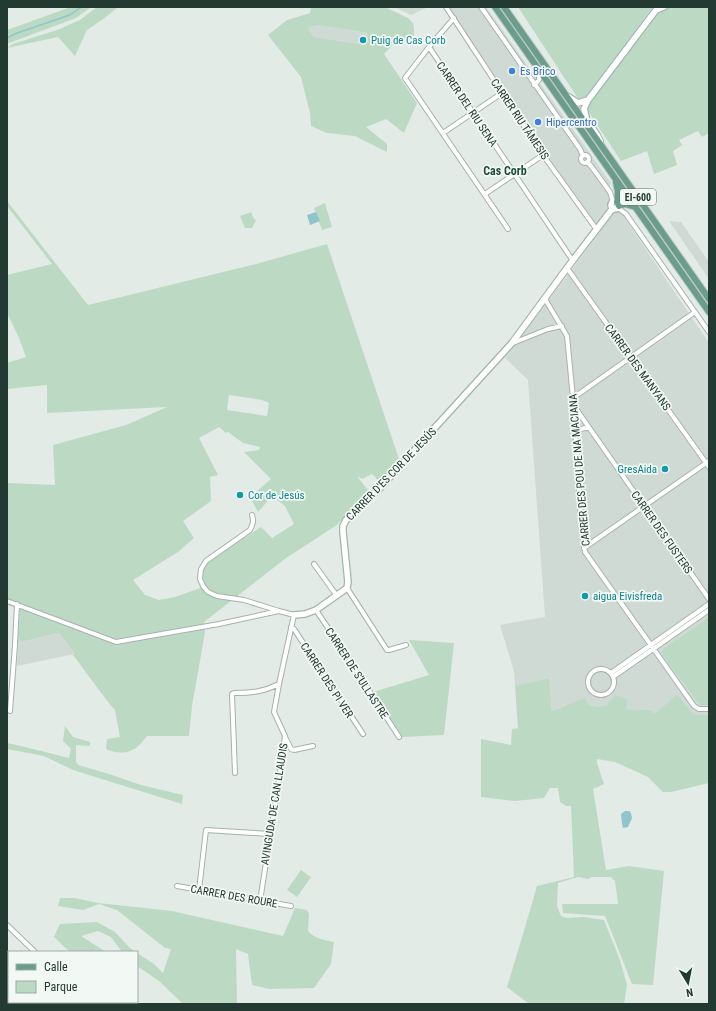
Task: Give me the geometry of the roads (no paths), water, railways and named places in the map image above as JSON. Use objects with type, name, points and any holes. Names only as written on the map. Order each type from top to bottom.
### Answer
[{"type":"main road","name":"EI-600","points":[[495,7],[709,312]]},
{"type":"main road","name":"EI-600","points":[[504,7],[709,299]]},
{"type":"main road","points":[[616,179],[618,192],[616,205],[625,204],[635,208]]},
{"type":"street","name":"CARRER RIU TÁMESIS","points":[[446,7],[543,155],[597,230]]},
{"type":"street","points":[[481,7],[580,149],[583,156],[587,156],[589,160],[588,162],[610,192],[616,205],[626,214],[709,332]]},
{"type":"street","points":[[604,149],[598,135],[586,117],[584,109],[588,100],[656,10],[664,7]]},
{"type":"street","points":[[454,18],[405,78],[508,229]]},
{"type":"street","name":"CARRER DEL RIU SENA","points":[[429,47],[472,113],[573,260]]},
{"type":"street","points":[[534,85],[539,80],[538,69]]},
{"type":"street","points":[[443,133],[502,93]]},
{"type":"street","points":[[566,95],[578,103],[588,100]]},
{"type":"street","points":[[485,194],[543,155]]},
{"type":"street","points":[[597,230],[616,205]]},
{"type":"street","name":"CARRER D'ES COR DE JESÚS","points":[[347,588],[348,582],[343,532],[346,520],[379,490],[512,343],[597,230]]},
{"type":"street","name":"CARRER DES MANYANS","points":[[567,268],[708,463]]},
{"type":"street","name":"CARRER DES POU DE NA MACIANA","points":[[545,299],[567,336],[584,548],[589,558],[694,706],[699,709],[709,709]]},
{"type":"street","points":[[573,398],[695,312]]},
{"type":"street","points":[[512,343],[548,329],[562,326]]},
{"type":"street","name":"CARRER DES FUSTERS","points":[[573,406],[709,599]]},
{"type":"street","points":[[575,434],[581,429],[588,428]]},
{"type":"street","points":[[584,548],[643,506],[708,463]]},
{"type":"street","points":[[252,515],[254,520],[250,530],[206,561],[201,570],[200,579],[208,592],[217,596],[244,600],[294,615],[316,610],[347,588],[387,650],[406,645]]},
{"type":"street","points":[[314,564],[337,596]]},
{"type":"street","points":[[7,601],[116,642],[198,628],[279,611]]},
{"type":"street","points":[[10,711],[17,604]]},
{"type":"street","points":[[612,675],[651,644],[709,604]]},
{"type":"street","name":"CARRER DE S'ULLASTRE","points":[[316,610],[399,737]]},
{"type":"street","points":[[612,675],[709,610]]},
{"type":"street","name":"AVINGUDA DE CAN LLAUDIS","points":[[260,901],[285,736],[274,712],[294,615]]},
{"type":"street","name":"CARRER DES PI VER","points":[[291,627],[294,629],[362,734]]},
{"type":"street","points":[[603,669],[612,675],[614,686],[609,693],[600,695],[592,692],[588,684],[588,680],[595,670],[603,669]]},
{"type":"street","points":[[235,773],[232,694],[258,692],[279,684]]},
{"type":"street","points":[[285,736],[290,749],[294,750],[313,746]]},
{"type":"street","points":[[200,890],[206,830],[270,834]]},
{"type":"street","name":"CARRER DES ROURE","points":[[177,886],[291,906]]},
{"type":"street","points":[[7,925],[34,951]]},
{"type":"water","points":[[316,212],[320,221],[310,225],[307,215]]},
{"type":"water","points":[[625,811],[629,811],[631,813],[632,818],[628,827],[623,828],[621,814]]},
{"type":"waterway","points":[[7,38],[17,33],[70,15],[81,7]]},
{"type":"place","name":"Puig de Cas Corb","points":[[363,40]]},
{"type":"place","name":"Es Brico","points":[[512,71]]},
{"type":"place","name":"Hipercentro","points":[[538,122]]},
{"type":"place","name":"GresAida","points":[[665,469]]},
{"type":"place","name":"Cor de Jesús","points":[[240,495]]},
{"type":"place","name":"aigua Eivisfreda","points":[[585,596]]},
{"type":"district","name":"Cas Corb","points":[[505,171]]}]
